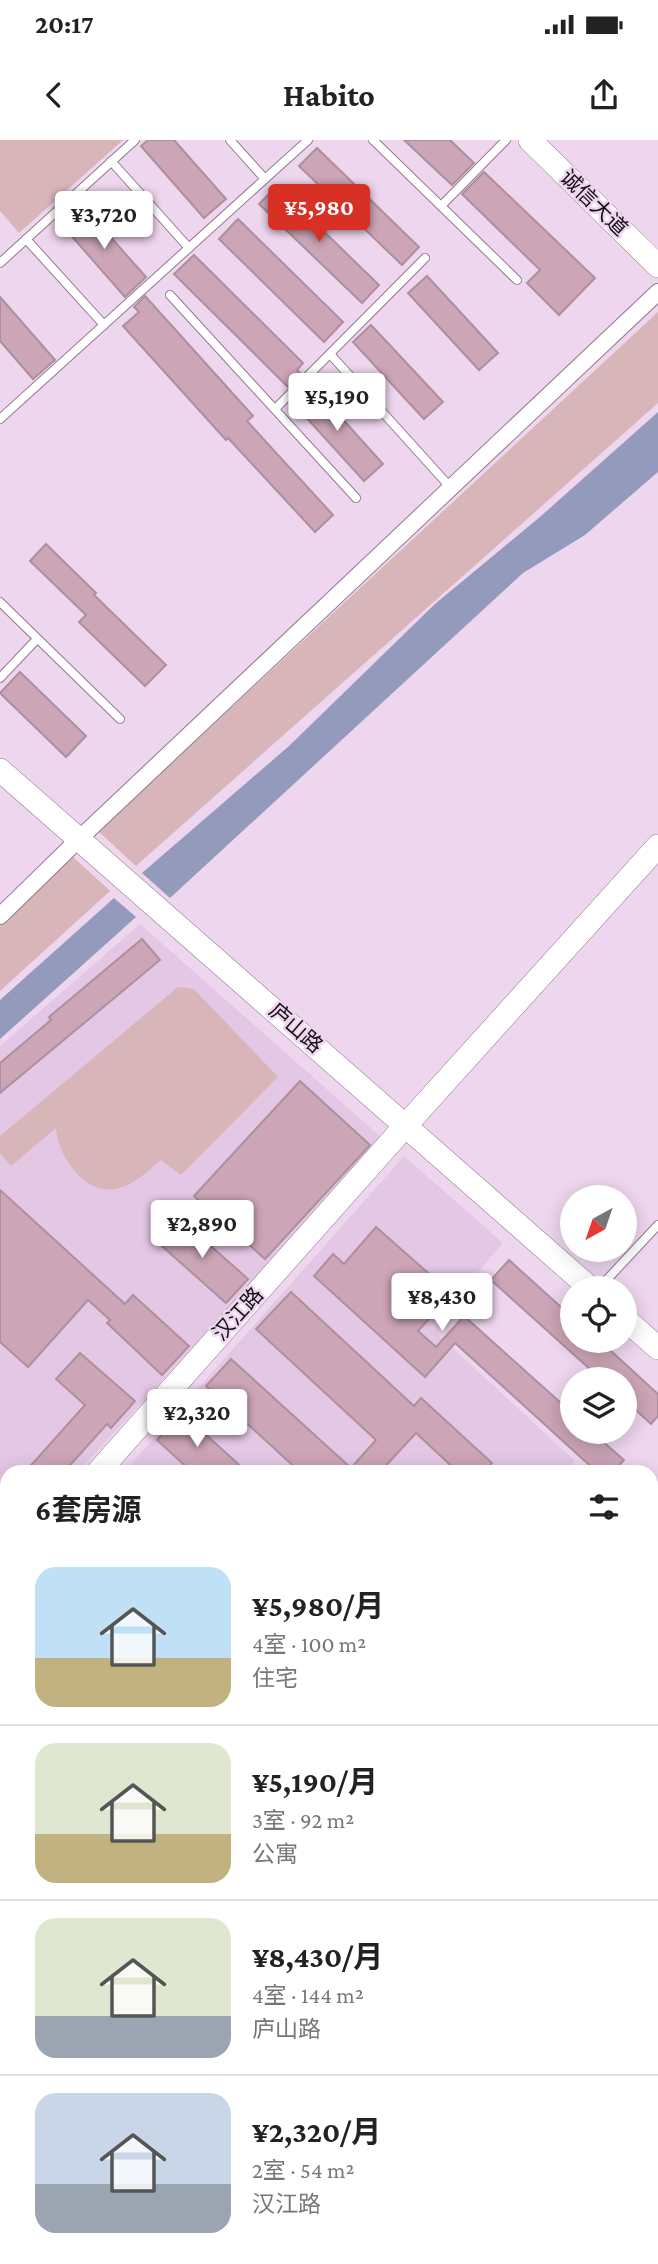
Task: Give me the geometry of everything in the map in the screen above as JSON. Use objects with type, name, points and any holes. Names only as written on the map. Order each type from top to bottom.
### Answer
[{"type":"street","name":"诚信大道","points":[[530,140],[658,266]]},
{"type":"street","points":[[0,916],[658,292]]},
{"type":"street","name":"庐山路","points":[[0,770],[576,1276]]},
{"type":"street","name":"汉江路","points":[[104,1465],[658,846]]},
{"type":"street","points":[[637,1330],[658,1348]]},
{"type":"lane","points":[[0,263],[135,140]]},
{"type":"lane","points":[[230,140],[265,179]]},
{"type":"lane","points":[[0,419],[308,140]]},
{"type":"lane","points":[[373,140],[517,280]]},
{"type":"lane","points":[[441,206],[506,140]]},
{"type":"lane","points":[[111,162],[189,248]]},
{"type":"lane","points":[[26,239],[104,325]]},
{"type":"lane","points":[[275,409],[425,258]]},
{"type":"lane","points":[[170,295],[356,498]]},
{"type":"lane","points":[[330,354],[451,488]]},
{"type":"lane","points":[[0,602],[120,719]]},
{"type":"lane","points":[[0,678],[37,639]]},
{"type":"lane","points":[[610,1276],[658,1225]]},
{"type":"shaded area","points":[[0,140],[123,140],[19,233],[0,211]]},
{"type":"shaded area","points":[[658,312],[658,403],[136,866],[98,831]]},
{"type":"shaded area","points":[[72,856],[110,891],[0,991],[0,926]]},
{"type":"shaded area","points":[[140,924],[383,1139],[84,1465],[0,1465],[0,1046]]},
{"type":"shaded area","points":[[178,987],[194,989],[278,1077],[181,1175],[161,1160],[128,1185],[115,1189],[93,1186],[74,1170],[67,1160],[56,1128],[11,1166],[0,1153],[0,1136]]},
{"type":"shaded area","points":[[404,1156],[503,1243],[430,1327],[575,1461],[571,1465],[130,1465]]},
{"type":"water","points":[[658,412],[658,472],[585,535],[523,573],[170,898],[142,873],[289,746],[435,604],[541,516]]},
{"type":"water","points":[[114,898],[136,917],[0,1039],[0,1000]]},
{"type":"building","points":[[148,140],[174,140],[226,199],[204,218],[141,146]]},
{"type":"building","points":[[404,140],[450,140],[474,163],[452,185]]},
{"type":"building","points":[[317,148],[419,247],[402,265],[299,166]]},
{"type":"building","points":[[484,172],[595,278],[559,315],[527,283],[540,270],[462,194]]},
{"type":"building","points":[[277,186],[379,285],[362,303],[259,204]]},
{"type":"building","points":[[82,205],[146,277],[125,297],[61,224]]},
{"type":"building","points":[[238,219],[343,322],[324,342],[219,239]]},
{"type":"building","points":[[194,255],[303,363],[297,370],[301,374],[288,387],[174,274]]},
{"type":"building","points":[[427,276],[498,353],[479,370],[408,293]]},
{"type":"building","points":[[145,296],[253,416],[247,421],[333,515],[315,532],[228,438],[226,440],[123,326],[139,312],[134,307]]},
{"type":"building","points":[[0,297],[55,360],[33,379],[0,341]]},
{"type":"building","points":[[371,325],[443,402],[424,419],[353,342]]},
{"type":"building","points":[[310,383],[383,464],[364,481],[293,403]]},
{"type":"building","points":[[46,544],[166,665],[145,686],[79,622],[86,615],[30,561]]},
{"type":"building","points":[[20,672],[86,736],[66,757],[0,693]]},
{"type":"building","points":[[142,939],[160,960],[0,1093],[0,1063],[51,1020],[49,1017]]},
{"type":"building","points":[[300,1081],[370,1145],[265,1259],[194,1196]]},
{"type":"building","points":[[0,1190],[125,1304],[133,1295],[189,1346],[162,1375],[107,1323],[110,1320],[88,1300],[28,1367],[0,1342]]},
{"type":"building","points":[[177,1216],[248,1279],[226,1303],[155,1240]]},
{"type":"building","points":[[376,1227],[452,1294],[418,1331],[436,1347],[464,1316],[560,1402],[560,1438],[455,1343],[425,1377],[314,1276],[333,1254],[344,1264]]},
{"type":"building","points":[[509,1260],[560,1306],[560,1342],[491,1280]]},
{"type":"building","points":[[291,1292],[414,1406],[421,1398],[492,1463],[450,1465],[416,1433],[386,1465],[354,1465],[376,1440],[256,1329]]},
{"type":"building","points":[[80,1353],[135,1401],[111,1428],[107,1424],[70,1465],[31,1465],[85,1405],[56,1379]]},
{"type":"building","points":[[572,1353],[613,1353],[628,1367],[588,1367]]},
{"type":"building","points":[[231,1359],[348,1465],[292,1465],[206,1386]]},
{"type":"building","points":[[637,1375],[658,1394],[658,1416],[651,1424],[637,1411]]},
{"type":"building","points":[[182,1413],[239,1465],[184,1465],[157,1440]]},
{"type":"building","points":[[566,1444],[606,1444],[624,1460],[619,1465],[589,1465]]}]
